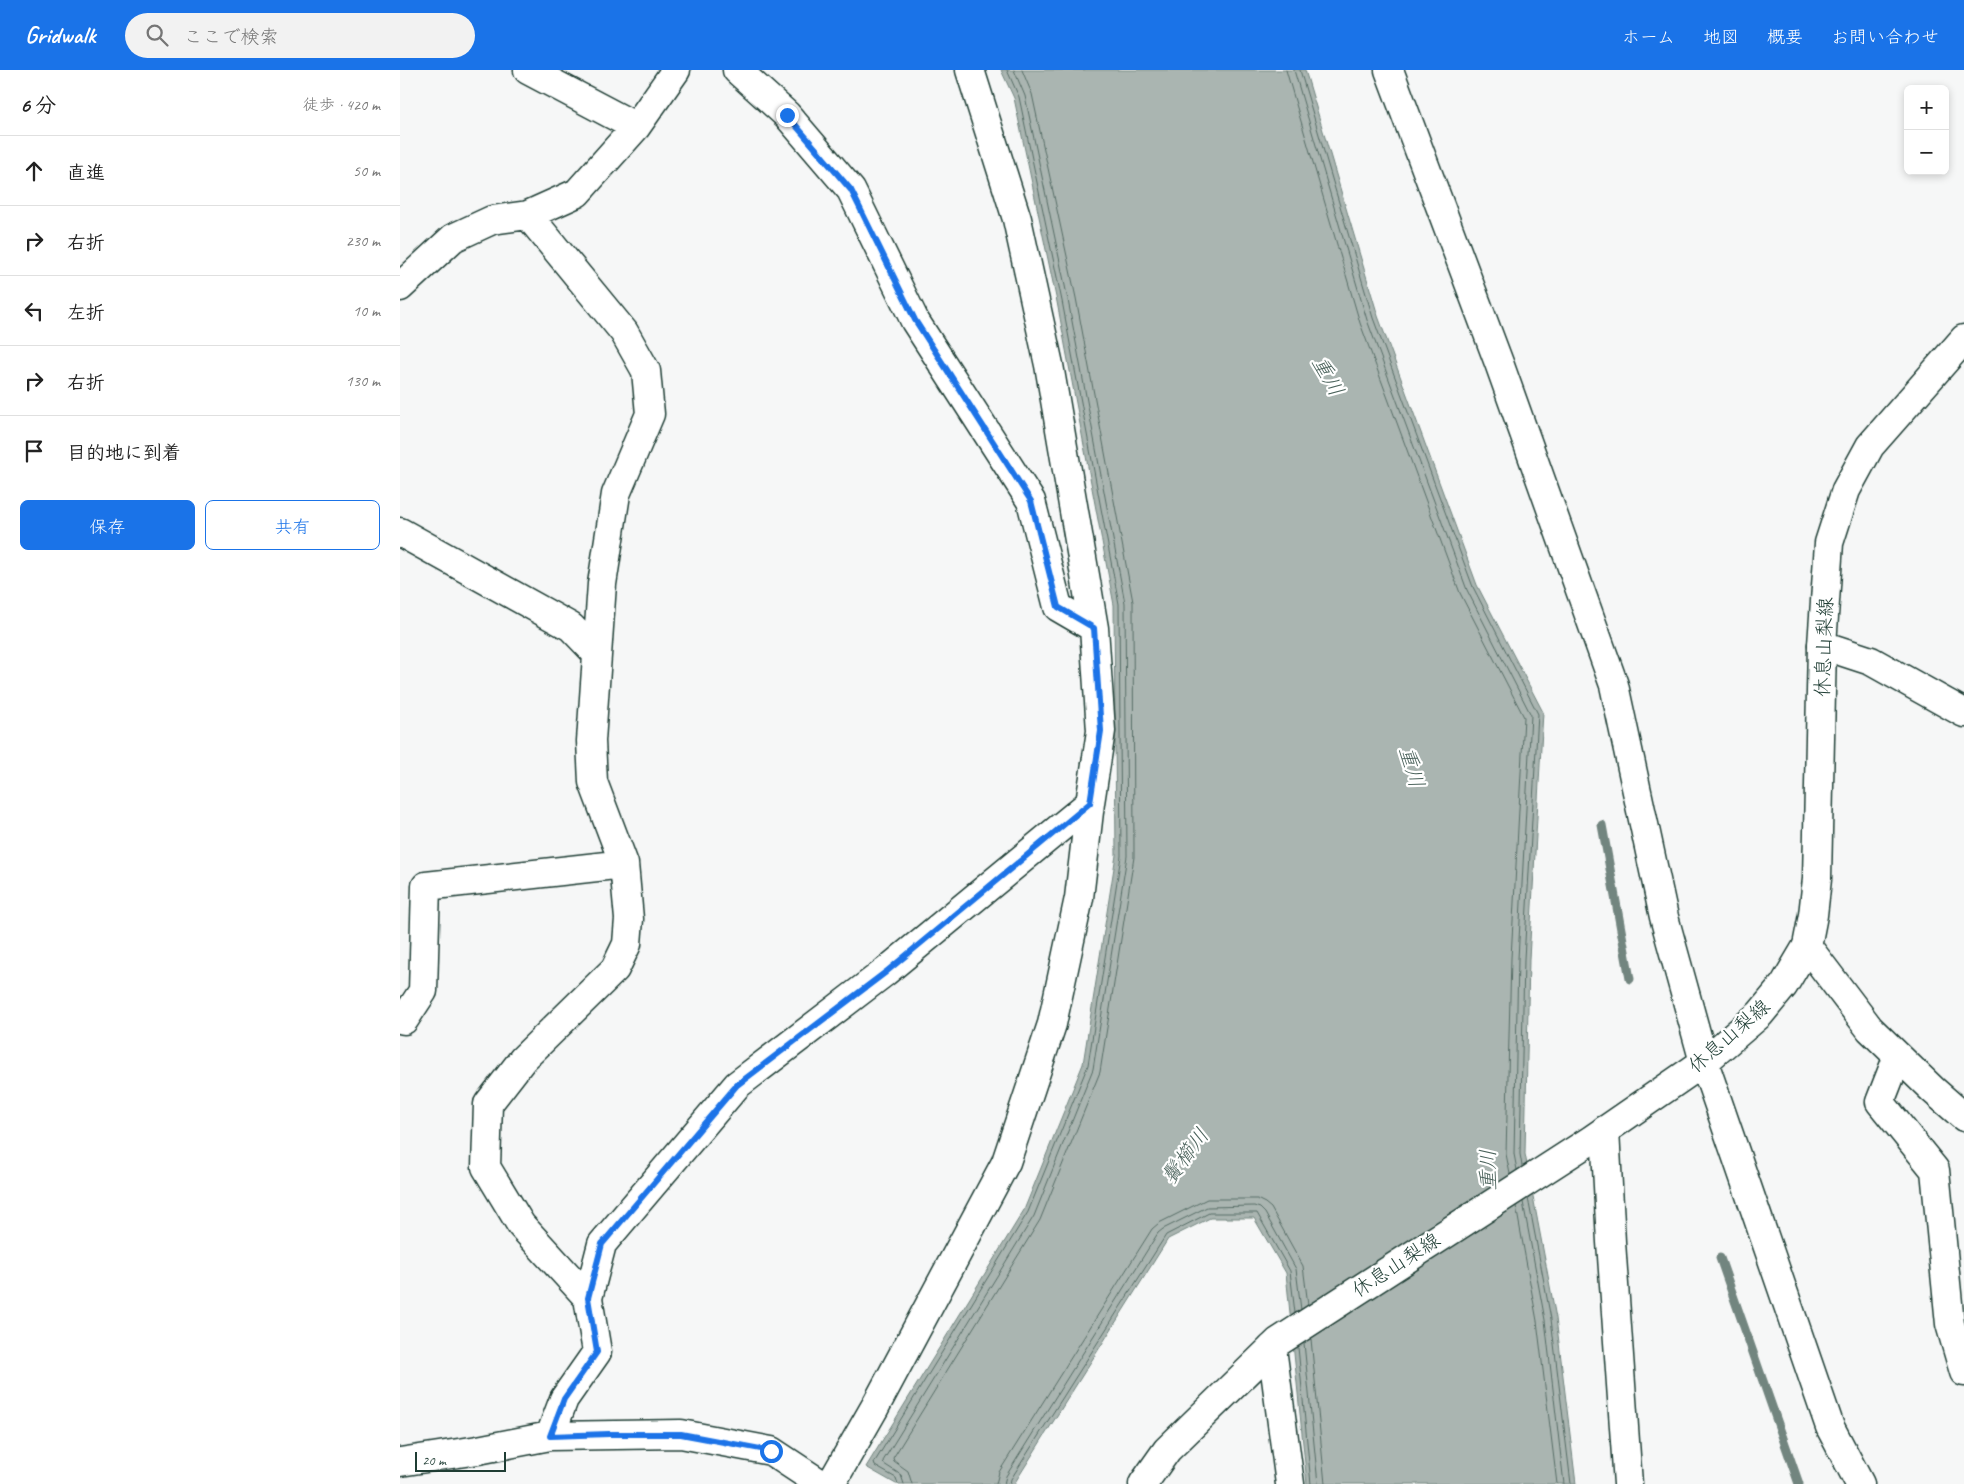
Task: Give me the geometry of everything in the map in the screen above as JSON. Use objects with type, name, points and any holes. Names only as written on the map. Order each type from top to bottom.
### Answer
[{"type":"street","points":[[528,70],[636,126]]},
{"type":"street","points":[[400,287],[453,238],[492,220],[528,215],[577,193],[636,126],[676,70]]},
{"type":"street","points":[[737,70],[787,115],[851,190],[915,320],[1031,501],[1058,607],[1094,628]]},
{"type":"street","points":[[831,1484],[875,1407],[1006,1162],[1052,1024],[1079,898],[1090,803],[1101,731],[1094,628],[1049,364],[1017,218],[970,70]]},
{"type":"street","points":[[1389,70],[1499,363],[1614,685],[1664,917],[1704,1062],[1830,1427],[1860,1484]]},
{"type":"street","points":[[528,215],[624,332],[646,370],[650,414],[616,494],[602,584],[591,740],[593,782],[624,864],[629,919],[627,944],[615,969],[523,1059],[488,1104],[486,1166],[521,1225],[588,1298]]},
{"type":"street","name":"休息山梨線","points":[[1143,1484],[1167,1450],[1275,1345],[1598,1135],[1704,1062],[1760,1014],[1784,985],[1806,946],[1813,915],[1817,879],[1822,645],[1829,543],[1846,490],[1870,446],[1964,339]]},
{"type":"street","points":[[400,532],[571,627],[597,654]]},
{"type":"street","points":[[1822,645],[1870,661],[1964,713]]},
{"type":"street","points":[[550,1436],[564,1399],[597,1352],[588,1298],[602,1244],[737,1085],[886,972],[1090,803]]},
{"type":"street","points":[[400,1019],[404,1020],[423,991],[426,886],[624,864]]},
{"type":"street","points":[[1806,946],[1870,1029],[1964,1117]]},
{"type":"street","points":[[1898,1056],[1880,1102],[1935,1170],[1950,1324],[1964,1372]]},
{"type":"street","points":[[1598,1135],[1612,1252],[1628,1484]]},
{"type":"street","points":[[1275,1345],[1290,1484]]},
{"type":"street","points":[[405,1457],[478,1450],[550,1436],[681,1434],[771,1451],[821,1484]]},
{"type":"water","points":[[1001,70],[1305,70],[1378,316],[1477,585],[1543,712],[1529,959],[1525,1154],[1556,1318],[1576,1484],[1307,1484],[1286,1273],[1254,1218],[1210,1218],[1168,1239],[1014,1484],[896,1484],[866,1467],[1024,1210],[1083,1064],[1116,855],[1114,605],[1057,302],[1014,98]]},
{"type":"waterway","points":[[1602,825],[1630,979]]},
{"type":"waterway","points":[[1720,1258],[1799,1484]]},
{"type":"route","points":[[771,1451],[681,1434],[550,1436],[564,1399],[597,1352],[588,1298],[602,1244],[737,1085],[886,972],[1090,803],[1101,731],[1094,628],[1058,607],[1031,501],[915,320],[851,190],[787,115]]},
{"type":"water label","name":"重川","points":[[1328,376]]},
{"type":"water label","name":"重川","points":[[1412,767]]},
{"type":"water label","name":"鬢櫛川","points":[[1185,1156]]},
{"type":"water label","name":"重川","points":[[1488,1170]]}]
